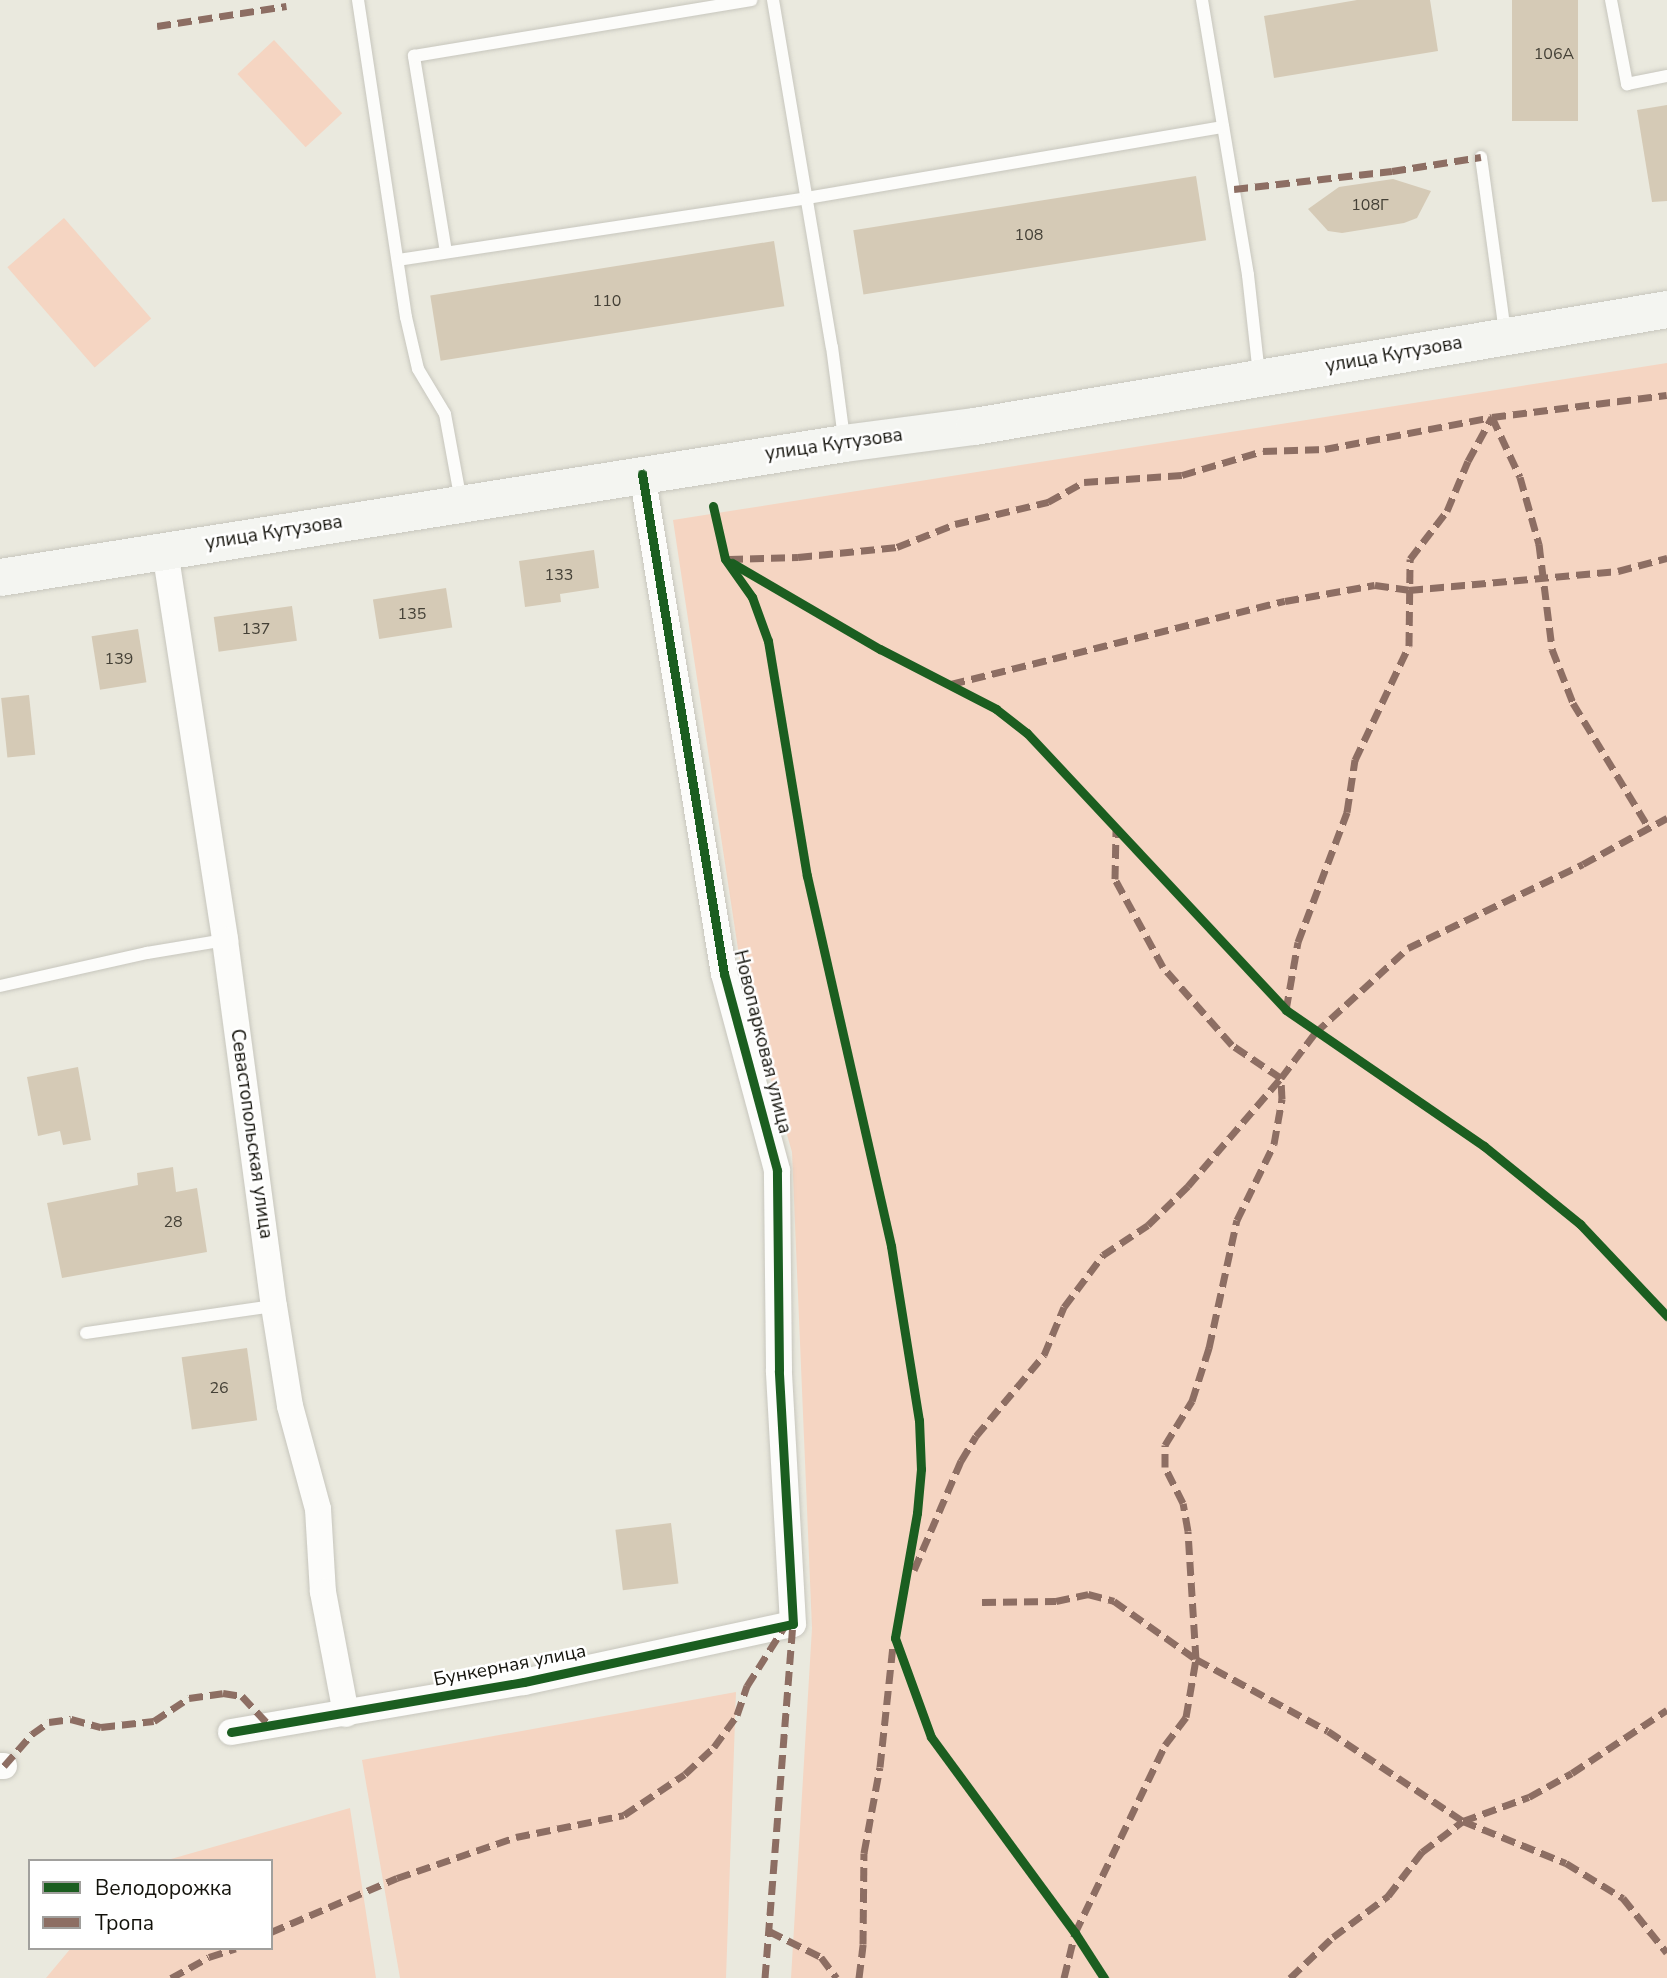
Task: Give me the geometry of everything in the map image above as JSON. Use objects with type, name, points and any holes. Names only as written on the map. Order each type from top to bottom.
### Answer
[{"type":"main road","name":"улица Кутузова","points":[[0,577],[642,474],[974,426],[1667,309]]},
{"type":"street","name":"Новопарковая улица","points":[[642,474],[724,974],[777,1170],[779,1370],[793,1624]]},
{"type":"street","name":"Севастопольская улица","points":[[165,551],[225,940],[274,1306],[290,1406],[318,1509],[323,1592],[346,1714]]},
{"type":"street","name":"Бункерная улица","points":[[231,1732],[524,1682],[793,1624]]},
{"type":"lane","points":[[358,0],[398,260],[418,369],[445,414],[462,505]]},
{"type":"lane","points":[[446,252],[414,56],[751,0]]},
{"type":"lane","points":[[773,0],[807,198],[844,443]]},
{"type":"lane","points":[[1202,0],[1248,275],[1259,378]]},
{"type":"lane","points":[[1611,0],[1627,84],[1667,76]]},
{"type":"lane","points":[[398,260],[807,198],[1223,127]]},
{"type":"lane","points":[[1481,157],[1505,337]]},
{"type":"lane","points":[[0,986],[147,953],[225,940]]},
{"type":"lane","points":[[86,1333],[274,1306]]},
{"type":"shaded area","points":[[274,40],[342,113],[306,147],[237,74]]},
{"type":"shaded area","points":[[64,218],[151,318],[95,368],[7,267]]},
{"type":"shaded area","points":[[1667,363],[1667,1978],[791,1978],[812,1628],[792,1152],[743,982],[673,520]]},
{"type":"shaded area","points":[[736,1692],[726,1978],[400,1978],[362,1760]]},
{"type":"shaded area","points":[[350,1808],[376,1978],[46,1978],[69,1950],[273,1950],[273,1859],[171,1859]]},
{"type":"building","points":[[1357,0],[1430,0],[1438,51],[1274,78],[1264,16]]},
{"type":"building","points":[[1512,0],[1578,0],[1578,121],[1512,121]]},
{"type":"building","points":[[1667,105],[1667,201],[1652,202],[1637,110]]},
{"type":"building","points":[[1196,176],[1206,240],[863,294],[853,230]]},
{"type":"building","points":[[1393,179],[1431,191],[1417,218],[1404,223],[1342,233],[1328,231],[1308,209],[1339,187]]},
{"type":"building","points":[[774,241],[784,306],[441,361],[430,295]]},
{"type":"building","points":[[594,550],[599,588],[560,594],[561,602],[525,607],[519,561]]},
{"type":"building","points":[[446,588],[452,628],[379,639],[373,600]]},
{"type":"building","points":[[292,606],[297,641],[219,652],[214,617]]},
{"type":"building","points":[[138,629],[146,682],[100,690],[92,636]]},
{"type":"building","points":[[29,695],[35,755],[7,758],[1,698]]},
{"type":"building","points":[[78,1067],[91,1140],[63,1145],[60,1131],[38,1136],[27,1077]]},
{"type":"building","points":[[173,1167],[176,1192],[197,1188],[207,1252],[62,1278],[47,1203],[138,1185],[137,1173]]},
{"type":"building","points":[[247,1348],[257,1420],[192,1429],[182,1357]]},
{"type":"building","points":[[671,1523],[678,1584],[623,1590],[615,1530]]},
{"type":"marked path","points":[[157,26],[286,6]]},
{"type":"marked path","points":[[1234,189],[1392,171],[1481,157]]},
{"type":"marked path","points":[[729,559],[798,557],[897,547],[955,524],[1048,502],[1084,482],[1182,475],[1263,451],[1325,449],[1492,417],[1667,395]]},
{"type":"marked path","points":[[1492,417],[1520,477],[1539,544],[1552,649],[1573,703],[1649,828]]},
{"type":"marked path","points":[[1286,1010],[1298,942],[1347,812],[1355,760],[1409,646],[1410,559],[1447,511],[1468,461],[1492,417]]},
{"type":"marked path","points":[[951,684],[1285,601],[1375,585],[1409,590],[1618,571],[1667,558]]},
{"type":"marked path","points":[[914,1570],[961,1461],[976,1436],[1044,1355],[1064,1307],[1103,1255],[1148,1225],[1188,1186],[1281,1078],[1315,1033],[1408,948],[1583,864],[1667,818]]},
{"type":"marked path","points":[[1064,1978],[1075,1933],[1165,1745],[1186,1717],[1196,1659],[1188,1531],[1183,1503],[1165,1467],[1165,1445],[1192,1401],[1209,1348],[1237,1220],[1274,1144],[1282,1099],[1281,1078],[1232,1045],[1163,967],[1115,879],[1116,830]]},
{"type":"marked path","points":[[982,1602],[1056,1601],[1088,1594],[1114,1601],[1196,1659],[1328,1731],[1463,1821],[1566,1863],[1623,1898],[1667,1953]]},
{"type":"marked path","points":[[765,1978],[793,1624]]},
{"type":"marked path","points":[[273,1931],[397,1878],[516,1837],[624,1815],[685,1774],[714,1747],[737,1715],[747,1686],[785,1626]]},
{"type":"marked path","points":[[859,1978],[863,1944],[864,1853],[880,1767],[893,1645]]},
{"type":"marked path","points":[[4,1766],[32,1734],[49,1722],[71,1719],[101,1727],[154,1721],[189,1698],[223,1693],[242,1696],[269,1725]]},
{"type":"marked path","points":[[1290,1978],[1333,1937],[1388,1896],[1422,1852],[1463,1821],[1529,1797],[1572,1773],[1667,1710]]},
{"type":"marked path","points":[[769,1931],[821,1957],[837,1978]]},
{"type":"marked path","points":[[171,1978],[209,1957],[230,1950]]},
{"type":"cycle path","points":[[231,1732],[524,1682],[793,1624],[779,1370],[777,1170],[724,974],[642,474]]},
{"type":"cycle path","points":[[713,506],[725,559],[752,597],[768,641],[807,876],[891,1246],[919,1420],[921,1469],[917,1513],[895,1638],[931,1737],[1075,1933],[1104,1978]]},
{"type":"cycle path","points":[[732,563],[880,649],[996,709],[1027,733],[1286,1010],[1484,1146],[1580,1224],[1667,1316]]}]
